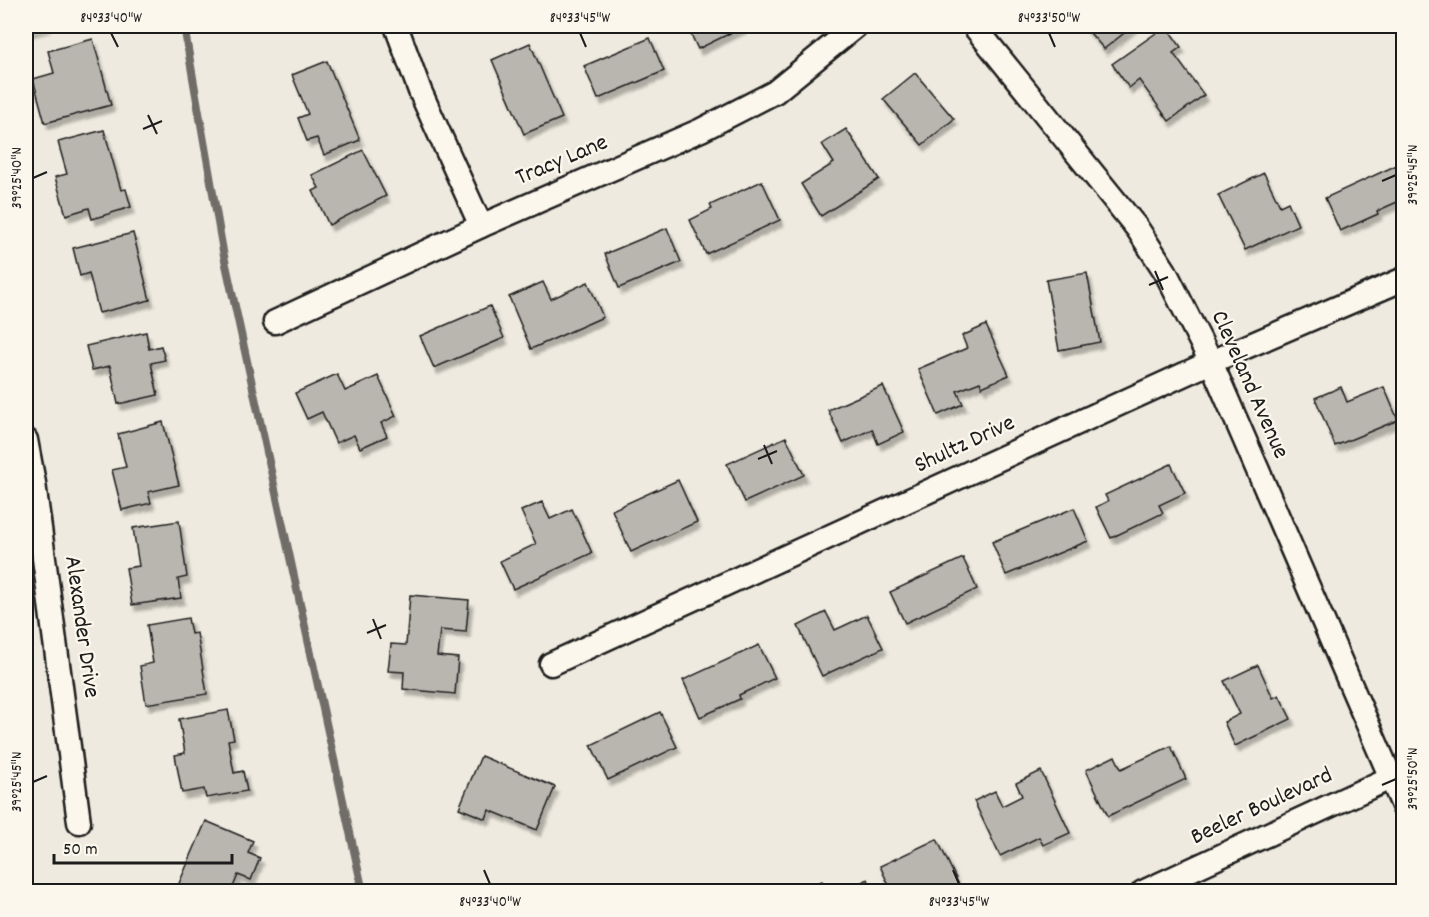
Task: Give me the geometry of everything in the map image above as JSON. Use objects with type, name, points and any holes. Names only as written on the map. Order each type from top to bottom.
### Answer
[{"type":"street","points":[[396,26],[420,91],[481,226]]},
{"type":"street","name":"Tracy Lane","points":[[275,322],[481,226],[702,130],[775,92],[856,26]]},
{"type":"street","name":"Cleveland Avenue","points":[[974,26],[1137,228],[1165,271],[1211,362],[1397,775],[1404,808]]},
{"type":"street","name":"Shultz Drive","points":[[551,664],[1211,362],[1404,279]]},
{"type":"street","name":"Alexander Drive","points":[[26,440],[34,483],[79,822]]},
{"type":"street","name":"Beeler Boulevard","points":[[1143,891],[1397,775]]},
{"type":"building","points":[[26,26],[47,26],[26,31]]},
{"type":"building","points":[[687,26],[743,26],[743,27],[698,49]]},
{"type":"building","points":[[1084,26],[1133,26],[1104,49]]},
{"type":"building","points":[[1166,26],[1181,47],[1173,53],[1204,95],[1169,121],[1139,80],[1129,88],[1112,64]]},
{"type":"building","points":[[650,38],[664,71],[598,99],[584,66]]},
{"type":"building","points":[[93,39],[111,105],[45,123],[33,79],[54,73],[48,51]]},
{"type":"building","points":[[530,43],[562,118],[524,134],[492,60]]},
{"type":"building","points":[[327,61],[360,140],[324,155],[317,138],[307,141],[298,118],[308,114],[292,75]]},
{"type":"building","points":[[915,73],[954,119],[922,145],[883,99]]},
{"type":"building","points":[[846,129],[879,179],[821,216],[801,184],[834,163],[822,144]]},
{"type":"building","points":[[104,130],[121,190],[126,189],[131,207],[92,219],[89,208],[66,215],[55,177],[67,174],[58,142]]},
{"type":"building","points":[[363,150],[386,196],[329,225],[313,191],[319,188],[312,175]]},
{"type":"building","points":[[1399,164],[1404,173],[1404,199],[1340,231],[1325,198]]},
{"type":"building","points":[[1264,173],[1280,206],[1288,202],[1298,225],[1245,250],[1218,195]]},
{"type":"building","points":[[762,181],[780,220],[706,254],[690,220],[712,209],[710,205]]},
{"type":"building","points":[[667,228],[681,262],[619,288],[605,254]]},
{"type":"building","points":[[133,233],[150,300],[99,313],[89,273],[80,276],[73,248]]},
{"type":"building","points":[[1087,273],[1100,342],[1059,350],[1046,280]]},
{"type":"building","points":[[543,282],[551,299],[588,282],[603,317],[531,349],[509,297]]},
{"type":"building","points":[[490,306],[504,338],[434,368],[420,336]]},
{"type":"building","points":[[986,325],[1009,375],[982,387],[980,382],[957,391],[963,404],[938,415],[918,369],[967,348],[962,336]]},
{"type":"building","points":[[146,332],[149,349],[161,346],[165,360],[151,363],[158,395],[118,404],[110,366],[92,370],[86,346]]},
{"type":"building","points":[[337,374],[345,391],[378,376],[396,416],[381,423],[387,436],[360,448],[354,435],[336,443],[322,412],[307,419],[295,393]]},
{"type":"building","points":[[883,386],[904,432],[878,444],[872,429],[843,443],[828,410]]},
{"type":"building","points":[[1341,387],[1347,402],[1384,387],[1398,420],[1335,446],[1315,398]]},
{"type":"building","points":[[163,422],[179,485],[148,492],[151,503],[122,510],[112,470],[126,467],[118,434]]},
{"type":"building","points":[[786,437],[804,475],[745,502],[727,464]]},
{"type":"building","points":[[1171,464],[1185,493],[1159,505],[1163,513],[1111,538],[1096,507],[1108,501],[1105,495]]},
{"type":"building","points":[[678,480],[697,522],[631,552],[612,510]]},
{"type":"building","points":[[542,502],[550,519],[572,509],[592,553],[513,589],[500,561],[536,544],[521,511]]},
{"type":"building","points":[[1074,508],[1088,541],[1006,575],[992,542]]},
{"type":"building","points":[[179,521],[187,577],[178,579],[181,598],[132,605],[126,568],[139,566],[133,528]]},
{"type":"building","points":[[963,558],[977,589],[905,623],[890,592]]},
{"type":"building","points":[[410,595],[469,600],[466,632],[440,630],[437,656],[458,658],[455,694],[403,689],[404,672],[388,671],[391,644],[406,645]]},
{"type":"building","points":[[826,612],[835,630],[867,615],[883,648],[822,676],[798,626]]},
{"type":"building","points":[[188,618],[191,634],[197,633],[207,694],[146,704],[140,666],[153,663],[147,625]]},
{"type":"building","points":[[759,645],[775,678],[739,695],[740,699],[700,717],[683,680]]},
{"type":"building","points":[[1258,665],[1273,698],[1279,695],[1291,719],[1235,746],[1224,722],[1240,714],[1224,681]]},
{"type":"building","points":[[228,710],[234,739],[228,740],[234,773],[243,771],[247,791],[206,798],[204,789],[182,793],[175,755],[185,753],[179,719]]},
{"type":"building","points":[[660,712],[677,747],[608,780],[591,745]]},
{"type":"building","points":[[1171,746],[1186,779],[1108,816],[1086,770],[1115,756],[1121,769]]},
{"type":"building","points":[[481,756],[555,787],[537,830],[489,810],[486,819],[459,808]]},
{"type":"building","points":[[1041,771],[1070,833],[1043,845],[1039,837],[1000,856],[974,801],[995,791],[1002,806],[1022,796],[1016,783]]},
{"type":"building","points":[[206,821],[253,841],[248,853],[260,858],[251,880],[238,875],[231,892],[186,892],[177,888]]},
{"type":"building","points":[[937,839],[959,885],[945,892],[928,892],[926,888],[919,892],[892,892],[880,866]]},
{"type":"building","points":[[868,879],[873,892],[841,892]]},
{"type":"building","points":[[822,881],[827,892],[799,892],[799,891]]},
{"type":"building","points":[[1361,886],[1364,892],[1348,892]]},
{"type":"waterway","points":[[184,26],[223,251],[363,892]]}]
